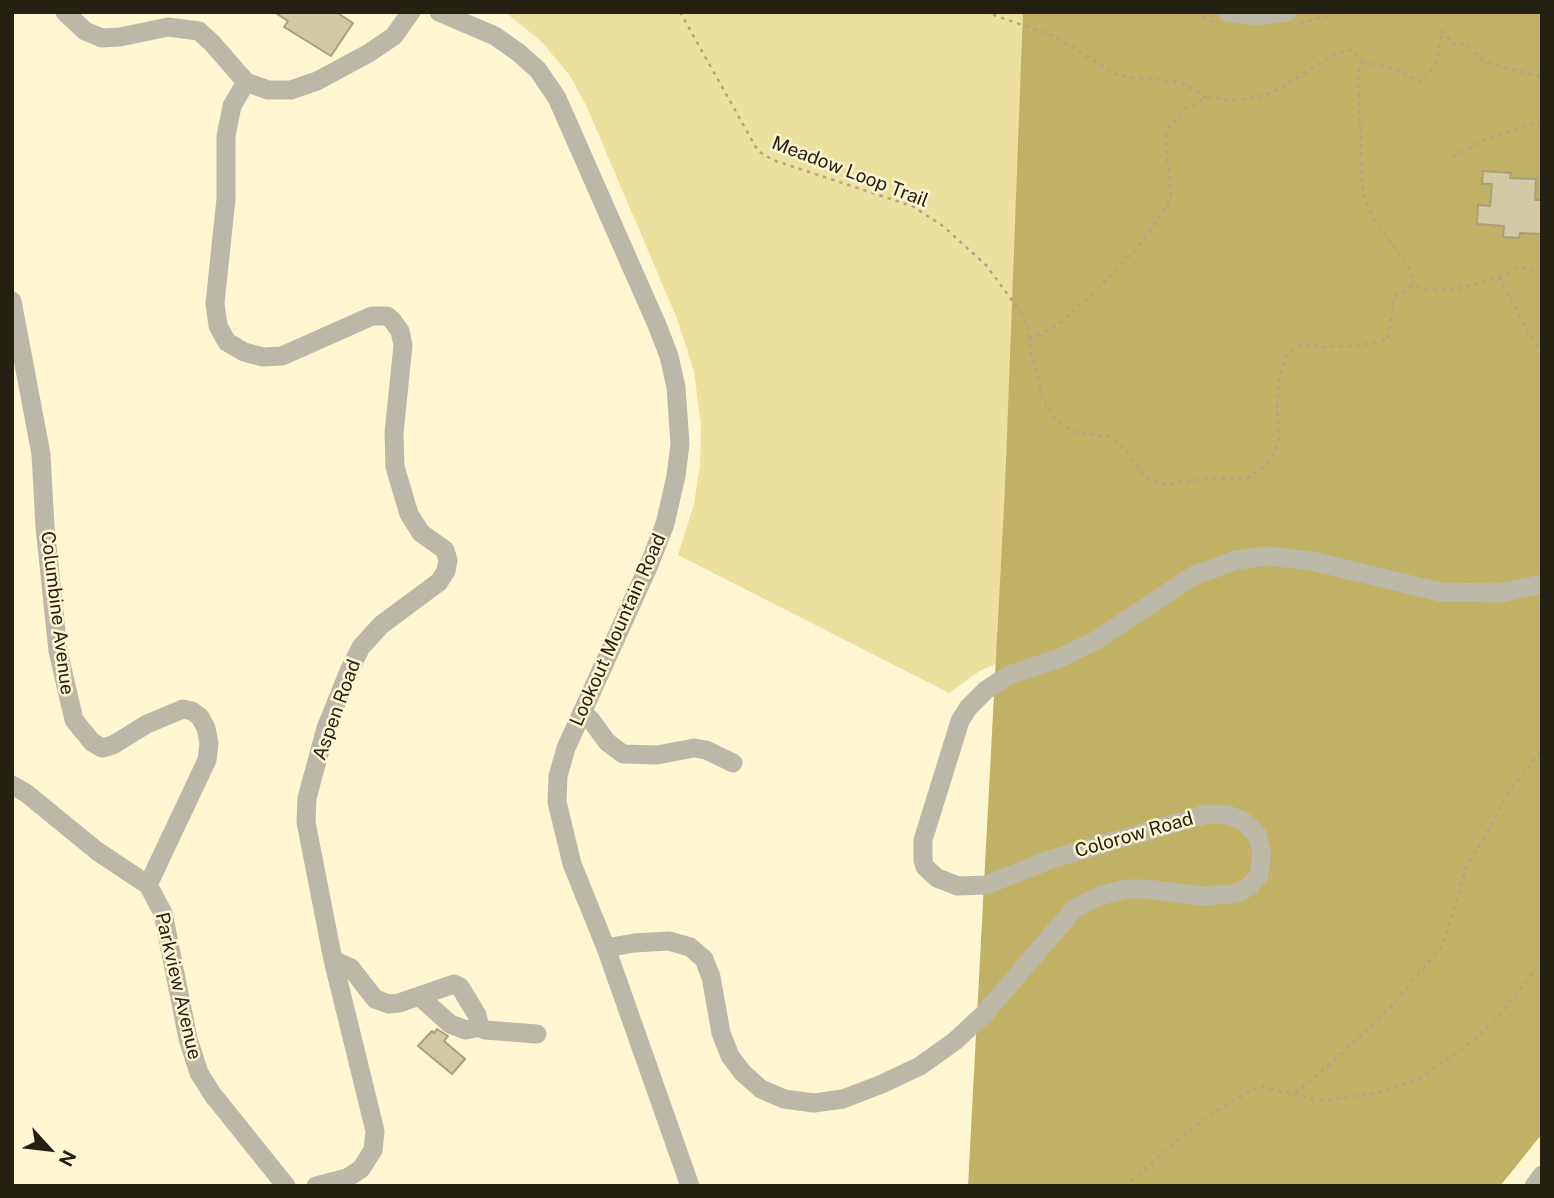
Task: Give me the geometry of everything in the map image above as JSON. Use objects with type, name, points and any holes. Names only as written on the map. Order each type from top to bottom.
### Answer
[{"type":"street","points":[[65,12],[85,31],[102,38],[168,27],[199,31],[246,82],[268,90],[291,90],[317,81],[369,53],[394,36],[411,12]]},
{"type":"street","name":"Lookout Mountain Road","points":[[439,12],[495,36],[538,70],[556,99],[657,325],[676,387],[680,444],[676,476],[664,524],[649,565],[566,748],[558,776],[557,802],[572,864],[606,947],[690,1186]]},
{"type":"street","points":[[1227,12],[1259,16],[1287,12]]},
{"type":"street","name":"Aspen Road","points":[[246,82],[232,106],[226,136],[226,199],[215,303],[218,326],[227,342],[244,352],[263,357],[282,356],[372,316],[387,316],[392,320],[400,331],[403,345],[394,433],[395,467],[409,514],[421,533],[445,550],[448,560],[446,571],[439,582],[381,625],[361,647],[326,728],[307,798],[306,822],[333,960],[375,1131],[373,1150],[360,1169],[347,1178],[316,1186]]},
{"type":"street","name":"Columbine Avenue","points":[[12,302],[15,342],[28,376],[41,454],[43,503],[58,651],[74,720],[92,743],[102,748],[113,745],[147,724],[183,709],[200,717],[206,728],[209,743],[206,760],[148,885]]},
{"type":"street","name":"Colorow Road","points":[[606,947],[669,941],[690,947],[704,959],[711,977],[721,1033],[730,1056],[743,1073],[761,1089],[784,1099],[814,1103],[843,1099],[856,1094],[920,1066],[955,1041],[985,1013],[1074,909],[1099,896],[1126,889],[1201,896],[1236,894],[1251,886],[1259,875],[1262,853],[1257,834],[1236,818],[1208,814],[1052,859],[986,885],[958,886],[937,878],[925,867],[923,840],[960,721],[968,708],[986,690],[1009,675],[1095,641],[1193,576],[1236,560],[1267,556],[1312,561],[1440,592],[1501,593],[1542,584]]},
{"type":"street","points":[[582,712],[607,742],[623,754],[657,755],[694,748],[706,750],[733,762]]},
{"type":"street","name":"Parkview Avenue","points":[[12,785],[26,793],[97,851],[148,885],[163,913],[187,1039],[198,1073],[286,1186]]},
{"type":"street","points":[[333,960],[351,968],[375,999],[389,1004],[454,984],[460,987],[477,1015],[480,1027]]},
{"type":"street","points":[[419,996],[450,1024],[466,1030],[480,1027],[485,1030],[537,1034]]},
{"type":"street","points":[[1534,1186],[1542,1175]]},
{"type":"path","name":"Meadow Loop Trail","points":[[680,12],[758,151],[773,160],[912,206],[933,218],[992,273],[1022,314],[1043,398],[1053,417],[1074,432],[1112,437],[1149,481],[1166,484],[1212,478],[1248,478],[1272,459],[1279,440],[1278,388],[1286,355],[1301,344],[1323,347],[1356,346],[1388,340],[1394,297],[1413,285]]},
{"type":"path","points":[[985,12],[1054,36],[1119,76],[1181,82],[1206,98],[1238,100],[1265,96],[1333,55],[1352,50],[1361,63],[1359,76],[1363,195],[1373,218],[1409,267],[1413,285],[1422,289],[1453,290],[1499,277],[1517,268],[1542,271]]},
{"type":"path","points":[[1361,63],[1385,65],[1423,82],[1437,61],[1442,31],[1454,45],[1464,43],[1484,61],[1542,78]]},
{"type":"path","points":[[1030,340],[1062,322],[1097,289],[1135,250],[1167,208],[1171,193],[1166,143],[1168,129],[1188,108],[1206,98]]},
{"type":"path","points":[[1453,157],[1486,139],[1542,122]]},
{"type":"path","points":[[1499,277],[1542,353]]},
{"type":"path","points":[[1295,1093],[1390,1008],[1443,945],[1467,865],[1510,789],[1542,750]]},
{"type":"path","points":[[1125,1186],[1223,1106],[1260,1086],[1314,1099],[1343,1099],[1381,1091],[1420,1078],[1474,1040],[1507,1006],[1542,961]]},
{"type":"shaded area","points":[[505,12],[1542,12],[1079,631],[981,670],[949,693],[678,555],[694,504],[700,465],[701,425],[694,372],[678,321],[586,105],[570,76],[542,42]]},
{"type":"shaded area","points":[[1023,12],[1542,12],[1542,1134],[1500,1186],[968,1186],[1005,487]]},
{"type":"building","points":[[274,12],[336,12],[353,23],[331,56],[284,27],[288,21]]},
{"type":"building","points":[[1483,171],[1511,173],[1510,178],[1536,179],[1535,200],[1542,200],[1542,234],[1520,233],[1519,238],[1503,237],[1504,226],[1477,224],[1478,205],[1490,206],[1492,184],[1482,184]]},
{"type":"building","points":[[437,1029],[448,1036],[444,1041],[465,1059],[452,1074],[418,1046]]}]
